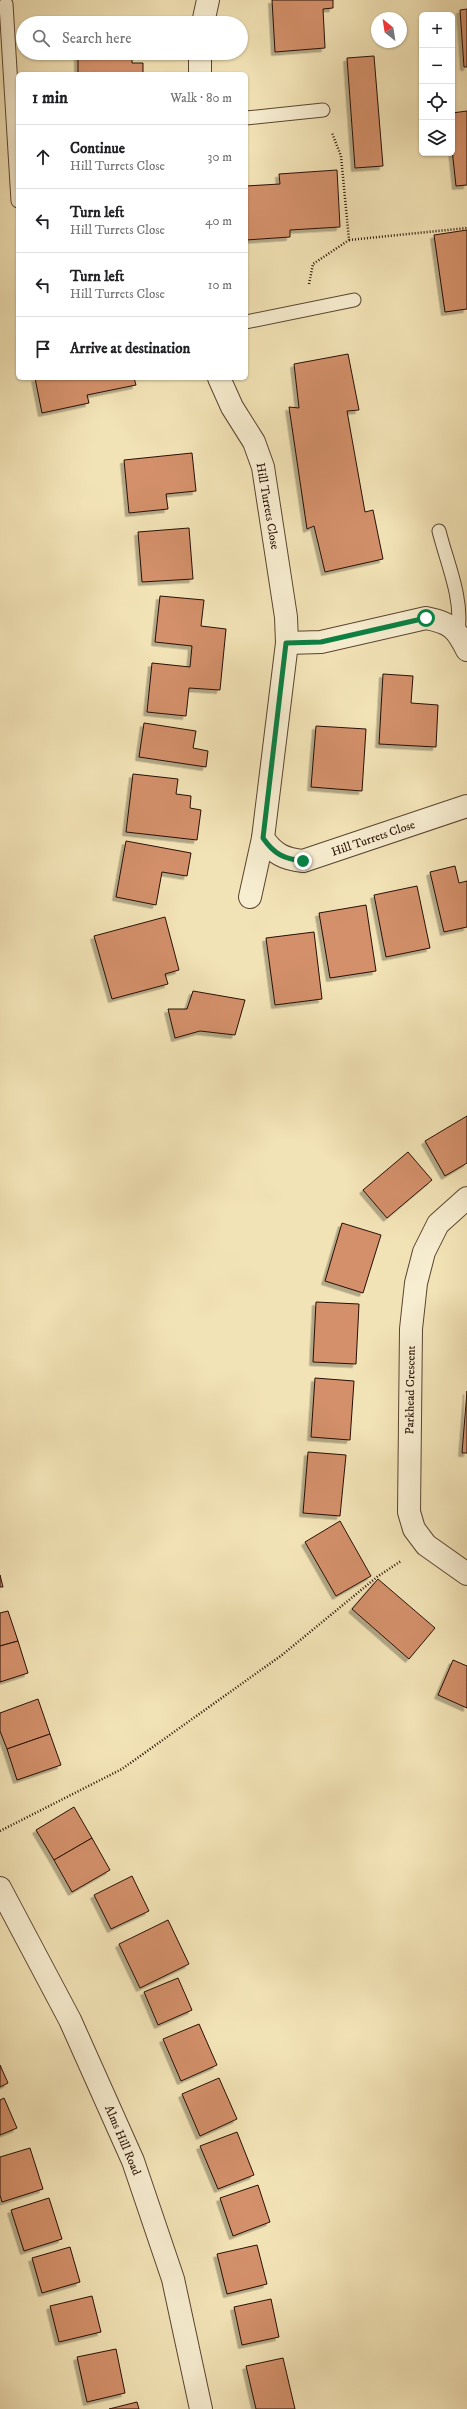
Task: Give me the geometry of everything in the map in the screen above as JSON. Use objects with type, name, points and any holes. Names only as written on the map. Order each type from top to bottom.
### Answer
[{"type":"street","points":[[205,16],[208,0]]},
{"type":"street","points":[[200,60],[200,72]]},
{"type":"street","name":"Hill Turrets Close","points":[[220,380],[232,407],[254,442],[263,467],[286,617],[286,643],[263,838],[250,897]]},
{"type":"street","points":[[286,643],[321,642],[426,618],[444,622],[458,631],[467,650]]},
{"type":"street","name":"Hill Turrets Close","points":[[263,838],[271,851],[285,859],[303,861],[467,806]]},
{"type":"street","name":"Parkhead Crescent","points":[[467,1198],[438,1224],[424,1252],[416,1283],[411,1329],[409,1512],[414,1529],[426,1544],[467,1574]]},
{"type":"street","name":"Alms Hill Road","points":[[0,1888],[70,2020],[133,2161],[172,2279],[201,2409]]},
{"type":"lane","points":[[6,4],[16,168]]},
{"type":"lane","points":[[248,118],[323,110]]},
{"type":"lane","points":[[248,322],[354,300]]},
{"type":"lane","points":[[439,531],[458,602],[460,618],[458,631]]},
{"type":"path","points":[[323,110],[341,156],[349,240]]},
{"type":"path","points":[[304,310],[313,264],[349,240],[467,228]]},
{"type":"path","points":[[0,1831],[122,1769],[282,1655],[377,1577],[426,1544]]},
{"type":"building","points":[[272,0],[333,0],[333,8],[323,9],[325,48],[275,52]]},
{"type":"building","points":[[467,9],[467,67],[464,67],[460,10]]},
{"type":"building","points":[[374,56],[383,166],[355,168],[347,58]]},
{"type":"building","points":[[78,60],[132,60],[132,63],[143,63],[143,72],[78,72]]},
{"type":"building","points":[[467,111],[467,185],[456,186],[453,156],[455,156],[455,113]]},
{"type":"building","points":[[337,170],[340,227],[290,230],[290,237],[248,240],[248,186],[280,184],[279,174]]},
{"type":"building","points":[[467,230],[467,309],[445,312],[434,235]]},
{"type":"building","points":[[348,354],[359,410],[347,411],[365,512],[373,510],[383,559],[325,572],[314,526],[307,529],[289,407],[299,408],[294,364]]},
{"type":"building","points":[[35,380],[135,380],[136,385],[87,395],[89,403],[42,413]]},
{"type":"building","points":[[192,453],[196,491],[166,494],[168,509],[129,513],[124,460]]},
{"type":"building","points":[[189,528],[193,579],[142,582],[138,532]]},
{"type":"building","points":[[160,596],[204,600],[201,626],[226,629],[220,690],[189,688],[186,716],[147,712],[152,663],[190,667],[192,646],[155,642]]},
{"type":"building","points":[[383,674],[413,676],[411,703],[438,705],[436,747],[379,744]]},
{"type":"building","points":[[144,723],[196,731],[193,748],[208,751],[206,767],[139,757]]},
{"type":"building","points":[[316,726],[366,729],[362,791],[311,787]]},
{"type":"building","points":[[133,774],[178,779],[176,794],[191,796],[190,808],[201,810],[197,840],[126,832]]},
{"type":"building","points":[[126,841],[191,853],[187,876],[162,872],[156,905],[116,897]]},
{"type":"building","points":[[455,866],[459,883],[467,881],[467,927],[444,932],[430,872]]},
{"type":"building","points":[[417,886],[430,948],[386,957],[374,895]]},
{"type":"building","points":[[366,905],[376,971],[330,978],[319,913]]},
{"type":"building","points":[[165,917],[179,970],[165,974],[168,984],[112,999],[94,936]]},
{"type":"building","points":[[314,932],[322,999],[275,1005],[266,938]]},
{"type":"building","points":[[193,991],[245,1000],[235,1035],[200,1031],[175,1038],[168,1009],[187,1009]]},
{"type":"building","points":[[467,1116],[467,1163],[445,1176],[425,1141]]},
{"type":"building","points":[[408,1152],[432,1180],[387,1218],[363,1190]]},
{"type":"building","points":[[342,1223],[381,1235],[363,1293],[325,1281]]},
{"type":"building","points":[[316,1302],[359,1304],[356,1364],[313,1362]]},
{"type":"building","points":[[315,1378],[354,1381],[350,1440],[311,1437]]},
{"type":"building","points":[[467,1391],[467,1453],[462,1453]]},
{"type":"building","points":[[308,1452],[346,1455],[340,1516],[303,1513]]},
{"type":"building","points":[[340,1521],[371,1576],[336,1596],[305,1542]]},
{"type":"building","points":[[0,1575],[3,1587],[0,1587]]},
{"type":"building","points":[[378,1579],[435,1628],[409,1659],[352,1609]]},
{"type":"building","points":[[8,1611],[18,1641],[0,1646],[0,1613]]},
{"type":"building","points":[[18,1641],[28,1673],[0,1682],[0,1646]]},
{"type":"building","points":[[453,1660],[467,1666],[467,1708],[438,1695]]},
{"type":"building","points":[[38,1699],[50,1734],[7,1749],[0,1731],[0,1713]]},
{"type":"building","points":[[50,1734],[61,1765],[17,1780],[7,1749]]},
{"type":"building","points":[[74,1807],[92,1838],[54,1860],[36,1830]]},
{"type":"building","points":[[92,1838],[110,1870],[72,1892],[54,1860]]},
{"type":"building","points":[[132,1876],[149,1911],[111,1929],[94,1895]]},
{"type":"building","points":[[168,1920],[189,1964],[140,1988],[119,1944]]},
{"type":"building","points":[[178,1978],[192,2010],[158,2025],[144,1992]]},
{"type":"building","points":[[199,2024],[217,2065],[181,2081],[163,2039]]},
{"type":"building","points":[[0,2065],[8,2083],[0,2087]]},
{"type":"building","points":[[219,2078],[237,2119],[200,2136],[182,2094]]},
{"type":"building","points":[[4,2098],[17,2128],[0,2135],[0,2100]]},
{"type":"building","points":[[237,2132],[254,2175],[218,2189],[200,2146]]},
{"type":"building","points":[[30,2148],[43,2189],[2,2202],[0,2195],[0,2157]]},
{"type":"building","points":[[258,2185],[270,2222],[233,2236],[220,2198]]},
{"type":"building","points":[[49,2198],[62,2239],[24,2251],[11,2210]]},
{"type":"building","points":[[257,2245],[267,2284],[227,2294],[217,2254]]},
{"type":"building","points":[[70,2247],[80,2282],[42,2293],[32,2258]]},
{"type":"building","points":[[92,2296],[101,2332],[59,2342],[50,2306]]},
{"type":"building","points":[[271,2299],[279,2337],[242,2345],[234,2307]]},
{"type":"building","points":[[116,2349],[125,2393],[87,2402],[77,2357]]},
{"type":"building","points":[[283,2358],[295,2409],[256,2409],[246,2366]]},
{"type":"building","points":[[137,2402],[139,2409],[109,2409]]},
{"type":"route","points":[[303,861],[285,859],[271,851],[263,838],[286,643],[321,642],[397,623],[426,618]]}]
